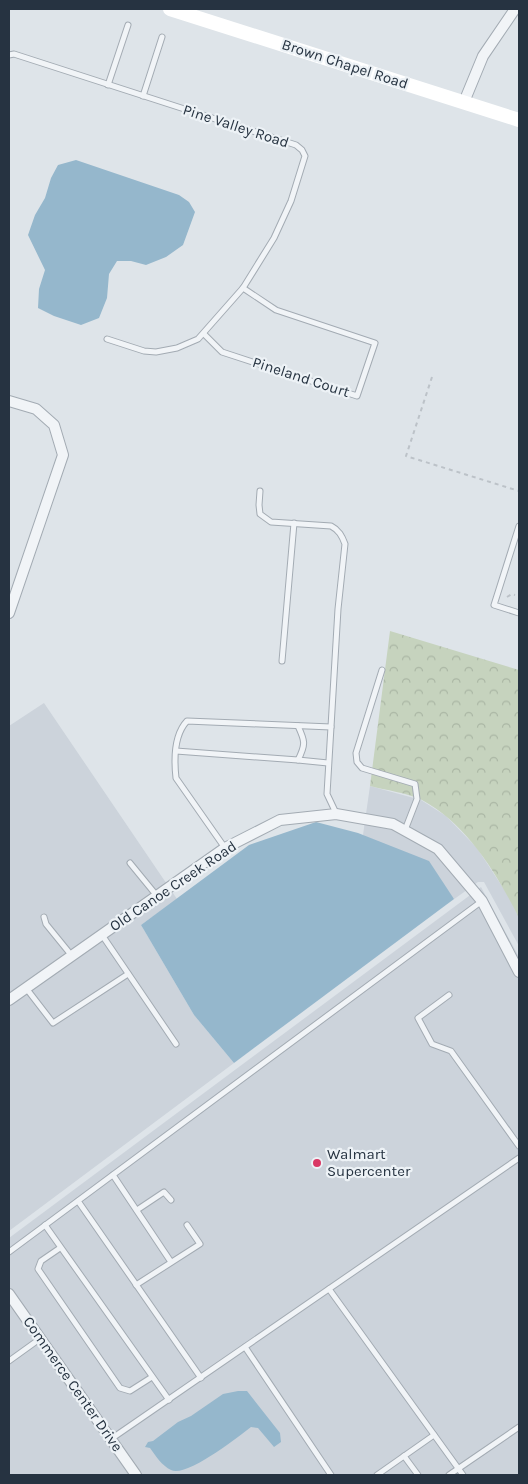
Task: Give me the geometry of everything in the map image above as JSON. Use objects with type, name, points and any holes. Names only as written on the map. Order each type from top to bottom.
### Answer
[{"type":"street","name":"Brown Chapel Road","points":[[170,9],[519,120]]},
{"type":"street","points":[[464,102],[483,56],[513,12],[501,9]]},
{"type":"street","points":[[9,401],[36,410],[54,425],[63,455],[9,614]]},
{"type":"street","name":"Old Canoe Creek Road","points":[[9,1000],[224,848],[280,820],[336,814],[393,824],[438,850],[482,901],[519,972]]},
{"type":"street","name":"Commerce Center Drive","points":[[9,1294],[136,1475]]},
{"type":"lane","points":[[108,85],[128,25]]},
{"type":"lane","points":[[143,96],[162,37]]},
{"type":"lane","name":"Pine Valley Road","points":[[9,56],[14,54],[296,145],[305,156],[291,201],[274,238],[243,288],[204,334],[198,339],[177,348],[156,352],[144,351],[107,339]]},
{"type":"lane","name":"Pineland Court","points":[[204,334],[222,352],[357,396],[374,343],[276,310],[243,288]]},
{"type":"lane","points":[[260,491],[260,514],[271,522],[331,526],[342,536],[345,544],[338,609],[328,763],[327,794],[336,814]]},
{"type":"lane","points":[[282,662],[294,523]]},
{"type":"lane","points":[[519,526],[494,605],[519,613]]},
{"type":"lane","points":[[382,670],[356,753],[362,768],[415,784],[417,799],[404,831]]},
{"type":"lane","points":[[224,848],[176,778],[174,765],[180,728],[187,721],[331,727]]},
{"type":"lane","points":[[298,726],[305,740],[298,760]]},
{"type":"lane","points":[[176,751],[328,763]]},
{"type":"lane","points":[[130,863],[157,896]]},
{"type":"lane","points":[[9,1252],[482,901]]},
{"type":"lane","points":[[44,917],[46,924],[72,956]]},
{"type":"lane","points":[[101,935],[176,1044]]},
{"type":"lane","points":[[26,988],[52,1023],[128,974]]},
{"type":"lane","points":[[449,995],[418,1018],[432,1044],[451,1051],[519,1146]]},
{"type":"lane","points":[[111,1439],[519,1158]]},
{"type":"lane","points":[[113,1175],[171,1262]]},
{"type":"lane","points":[[137,1210],[164,1192],[171,1200]]},
{"type":"lane","points":[[78,1201],[201,1378]]},
{"type":"lane","points":[[45,1225],[169,1400]]},
{"type":"lane","points":[[136,1285],[200,1244],[187,1225]]},
{"type":"lane","points":[[60,1248],[41,1261],[38,1269],[120,1388],[130,1391],[152,1377]]},
{"type":"lane","points":[[329,1289],[463,1475]]},
{"type":"lane","points":[[9,1361],[41,1338]]},
{"type":"lane","points":[[245,1347],[331,1475]]},
{"type":"lane","points":[[449,1475],[519,1427]]},
{"type":"lane","points":[[377,1475],[434,1435]]},
{"type":"lane","points":[[404,1456],[418,1475]]},
{"type":"path","points":[[432,377],[406,456],[519,491]]},
{"type":"path","points":[[507,597],[512,594],[515,595]]},
{"type":"shaded area","points":[[44,703],[177,899],[141,925],[194,1015],[234,1063],[9,1231],[9,726]]},
{"type":"shaded area","points":[[370,786],[421,800],[446,816],[477,848],[509,897],[519,918],[519,946],[484,882],[478,882],[446,905],[454,899],[363,835]]},
{"type":"shaded area","points":[[481,887],[519,957],[519,1474],[9,1475],[9,1238]]},
{"type":"green space","points":[[390,631],[519,670],[519,918],[491,868],[467,836],[453,822],[422,800],[370,786]]},
{"type":"water","points":[[76,160],[179,195],[189,202],[195,212],[183,245],[166,257],[146,265],[131,261],[117,261],[109,274],[107,298],[99,318],[81,325],[54,316],[38,308],[39,289],[45,270],[28,235],[58,165]]},
{"type":"water","points":[[316,822],[358,833],[429,861],[454,899],[234,1063],[194,1015],[141,925],[249,845]]},
{"type":"water","points":[[247,1391],[280,1433],[281,1442],[274,1447],[258,1428],[251,1427],[199,1463],[178,1471],[171,1470],[165,1466],[150,1448],[145,1447],[148,1442],[153,1441],[178,1422],[191,1416],[223,1394]]},
{"type":"place","name":"Walmart Supercenter","points":[[317,1163]]}]
